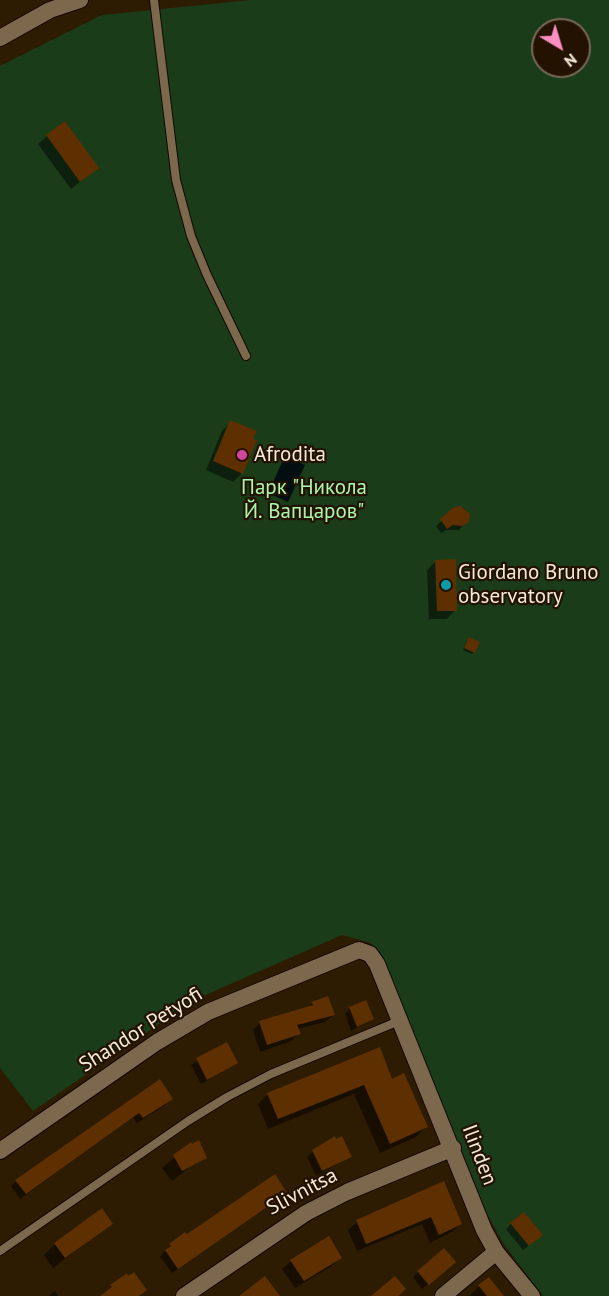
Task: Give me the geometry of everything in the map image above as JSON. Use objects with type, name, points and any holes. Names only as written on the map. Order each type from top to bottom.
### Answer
[{"type":"street","points":[[0,38],[50,9],[80,0]]},
{"type":"street","name":"Ilinden","points":[[350,952],[359,950],[370,954],[377,964],[453,1148],[484,1230],[496,1252],[532,1296]]},
{"type":"street","name":"Shandor Petyofi","points":[[0,1151],[156,1042],[208,1012],[350,952]]},
{"type":"street","name":"Slivnitsa","points":[[184,1296],[268,1236],[306,1213],[348,1192],[453,1148]]},
{"type":"street","points":[[443,1296],[496,1252]]},
{"type":"lane","points":[[154,0],[176,180],[191,236],[246,356]]},
{"type":"lane","points":[[0,1251],[188,1121],[227,1097],[271,1074],[399,1021]]},
{"type":"green space","name":"Парк \"Никола Й. Вапцаров\"","points":[[250,0],[609,0],[609,1296],[543,1296],[503,1243],[486,1212],[385,963],[371,943],[342,935],[194,1000],[33,1111],[0,1068],[0,66],[102,15]]},
{"type":"shaded area","points":[[285,456],[305,465],[288,502],[268,493]]},
{"type":"building","points":[[65,121],[99,168],[80,182],[46,135]]},
{"type":"building","points":[[230,420],[257,431],[253,439],[257,440],[243,474],[213,461]]},
{"type":"building","points":[[461,506],[470,514],[469,522],[462,526],[453,525],[447,529],[440,519],[454,507]]},
{"type":"building","name":"Giordano Bruno observatory","points":[[456,559],[457,611],[437,611],[435,560]]},
{"type":"building","points":[[469,637],[480,642],[475,653],[464,648]]},
{"type":"building","points":[[328,996],[335,1015],[297,1025],[301,1034],[267,1045],[259,1021],[313,1005],[311,1002]]},
{"type":"building","points":[[366,1000],[374,1019],[357,1027],[349,1007]]},
{"type":"building","points":[[227,1042],[238,1063],[207,1080],[196,1058]]},
{"type":"building","points":[[380,1047],[392,1079],[404,1073],[428,1127],[390,1144],[364,1085],[278,1119],[267,1093]]},
{"type":"building","points":[[160,1079],[173,1099],[143,1118],[139,1113],[26,1194],[15,1180]]},
{"type":"building","points":[[335,1136],[336,1139],[342,1136],[352,1157],[322,1171],[312,1150]]},
{"type":"building","points":[[199,1140],[207,1158],[182,1171],[173,1155],[191,1142],[192,1144]]},
{"type":"building","points":[[275,1174],[287,1193],[178,1269],[165,1250],[171,1246],[169,1244]]},
{"type":"building","points":[[444,1181],[462,1224],[439,1235],[431,1217],[366,1244],[356,1220]]},
{"type":"building","points":[[102,1208],[113,1224],[65,1258],[54,1243]]},
{"type":"building","points":[[524,1212],[543,1235],[529,1246],[510,1223]]},
{"type":"building","points":[[329,1236],[342,1258],[304,1281],[290,1260]]},
{"type":"building","points":[[444,1248],[456,1262],[429,1285],[417,1271]]},
{"type":"building","points":[[134,1272],[147,1290],[139,1296],[100,1296],[112,1287],[110,1285],[127,1273],[128,1276]]},
{"type":"building","points":[[265,1276],[280,1296],[239,1296]]},
{"type":"building","points":[[395,1276],[406,1289],[398,1296],[371,1296]]},
{"type":"building","points":[[489,1277],[504,1296],[487,1296],[478,1285]]},
{"type":"place","name":"Afrodita","points":[[242,455]]},
{"type":"place","name":"Giordano Bruno observatory","points":[[446,585]]}]
